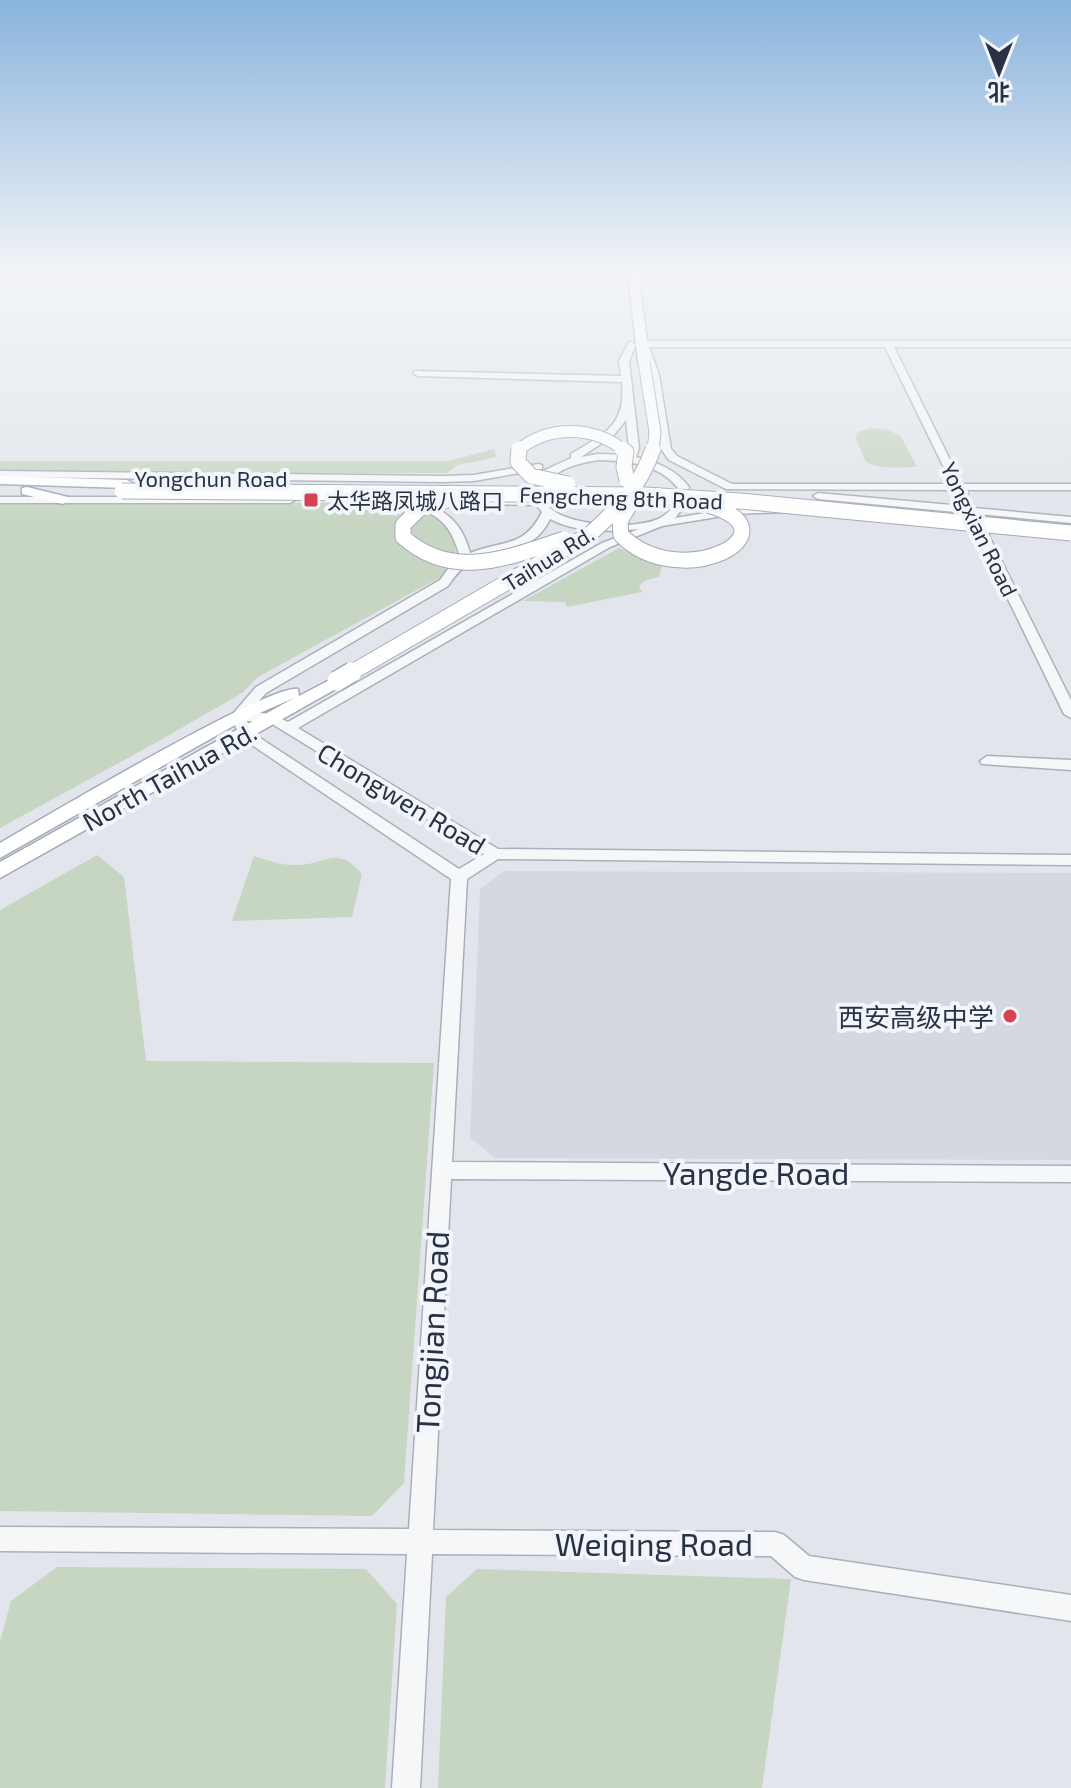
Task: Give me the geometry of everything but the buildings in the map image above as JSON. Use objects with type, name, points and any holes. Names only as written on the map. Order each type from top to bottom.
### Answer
[{"type":"main road","name":"Taihua Rd.","points":[[332,678],[590,534],[617,510],[644,473],[653,451],[655,432],[639,362]]},
{"type":"main road","name":"Taihua Rd.","points":[[332,678],[564,539],[592,519],[627,480],[638,459],[643,437],[639,362]]},
{"type":"main road","points":[[596,487],[563,484],[531,476],[518,462],[517,451],[540,436],[596,434],[616,441],[626,452],[624,467],[627,480]]},
{"type":"main road","points":[[644,473],[644,483],[620,521],[621,535],[632,547],[659,558],[696,560],[720,554],[740,542],[740,524],[724,510],[692,501],[645,495]]},
{"type":"main road","name":"Yongchun Road","points":[[0,477],[32,486]]},
{"type":"main road","name":"Fengcheng 8th Road","points":[[127,484],[645,495],[740,501],[1071,535]]},
{"type":"main road","name":"Fengcheng 8th Road","points":[[127,484],[596,487],[726,493],[1071,523]]},
{"type":"main road","name":"Yongchun Road","points":[[0,491],[32,486],[127,484]]},
{"type":"main road","points":[[32,486],[63,500]]},
{"type":"main road","points":[[505,493],[463,497],[419,509],[403,525],[403,537],[417,552],[430,558],[474,563],[515,555],[564,539]]},
{"type":"main road","name":"North Taihua Rd.","points":[[0,851],[238,716],[332,678]]},
{"type":"main road","name":"North Taihua Rd.","points":[[0,871],[245,734],[280,723],[332,678]]},
{"type":"street","points":[[626,358],[634,448],[631,458]]},
{"type":"street","points":[[645,358],[654,375],[666,449],[673,458],[730,487],[1071,487]]},
{"type":"street","name":"Yongxian Road","points":[[895,358],[1071,714]]},
{"type":"street","points":[[418,373],[626,379]]},
{"type":"street","points":[[454,570],[467,558],[484,550],[525,542],[542,529],[544,507],[535,490],[539,479],[613,433],[628,408],[629,399]]},
{"type":"street","name":"Yongchun Road","points":[[0,477],[127,484],[474,478],[597,457],[631,458]]},
{"type":"street","name":"Fengcheng 8th Road","points":[[631,458],[667,470],[679,480],[1071,523]]},
{"type":"street","points":[[328,500],[339,496],[342,483],[336,479]]},
{"type":"street","points":[[280,723],[606,545],[645,531],[683,502],[685,491],[679,480]]},
{"type":"street","points":[[802,512],[798,504],[801,498],[813,496]]},
{"type":"street","points":[[245,734],[238,716],[261,690],[444,583],[465,554],[462,532],[443,514],[418,504],[377,498]]},
{"type":"street","name":"Yongchun Road","points":[[0,500],[377,498],[544,507],[587,526],[611,528],[658,523]]},
{"type":"street","name":"Fengcheng 8th Road","points":[[658,523],[731,511],[802,512],[1071,535]]},
{"type":"street","points":[[535,534],[549,532],[564,537],[585,548],[587,558]]},
{"type":"street","name":"Chongwen Road","points":[[238,716],[280,723],[495,854],[459,877],[245,734]]},
{"type":"street","points":[[987,761],[1071,765]]},
{"type":"street","points":[[495,854],[1071,860]]},
{"type":"street","name":"Tongjian Road","points":[[406,1788],[459,877]]},
{"type":"street","name":"Yangde Road","points":[[441,1170],[1071,1174]]},
{"type":"street","name":"Weiqing Road","points":[[0,1539],[775,1544],[804,1568],[1071,1608]]},
{"type":"shaded area","points":[[504,871],[1071,873],[1071,1160],[495,1158],[470,1138],[480,889]]},
{"type":"green space","points":[[870,428],[888,430],[901,436],[917,467],[885,467],[866,462],[855,437],[858,432]]},
{"type":"green space","points":[[494,449],[497,457],[458,465],[447,473],[0,473],[0,461],[448,461]]},
{"type":"green space","points":[[0,502],[414,503],[410,508],[435,517],[450,529],[456,547],[450,572],[258,677],[242,693],[0,828]]},
{"type":"green space","points":[[619,548],[663,563],[659,577],[646,580],[639,586],[642,592],[567,607],[565,602],[523,601]]},
{"type":"green space","points":[[97,855],[124,877],[146,1061],[434,1063],[404,1483],[372,1516],[0,1511],[0,910]]},
{"type":"green space","points":[[254,856],[292,865],[332,858],[346,860],[362,874],[352,917],[232,921]]},
{"type":"green space","points":[[57,1567],[366,1569],[397,1604],[385,1788],[0,1788],[0,1641],[11,1601]]},
{"type":"green space","points":[[477,1569],[791,1579],[762,1788],[438,1788],[446,1597]]},
{"type":"place","name":"太华路凤城八路口","points":[[311,500]]},
{"type":"place","name":"西安高级中学","points":[[1010,1016]]}]
